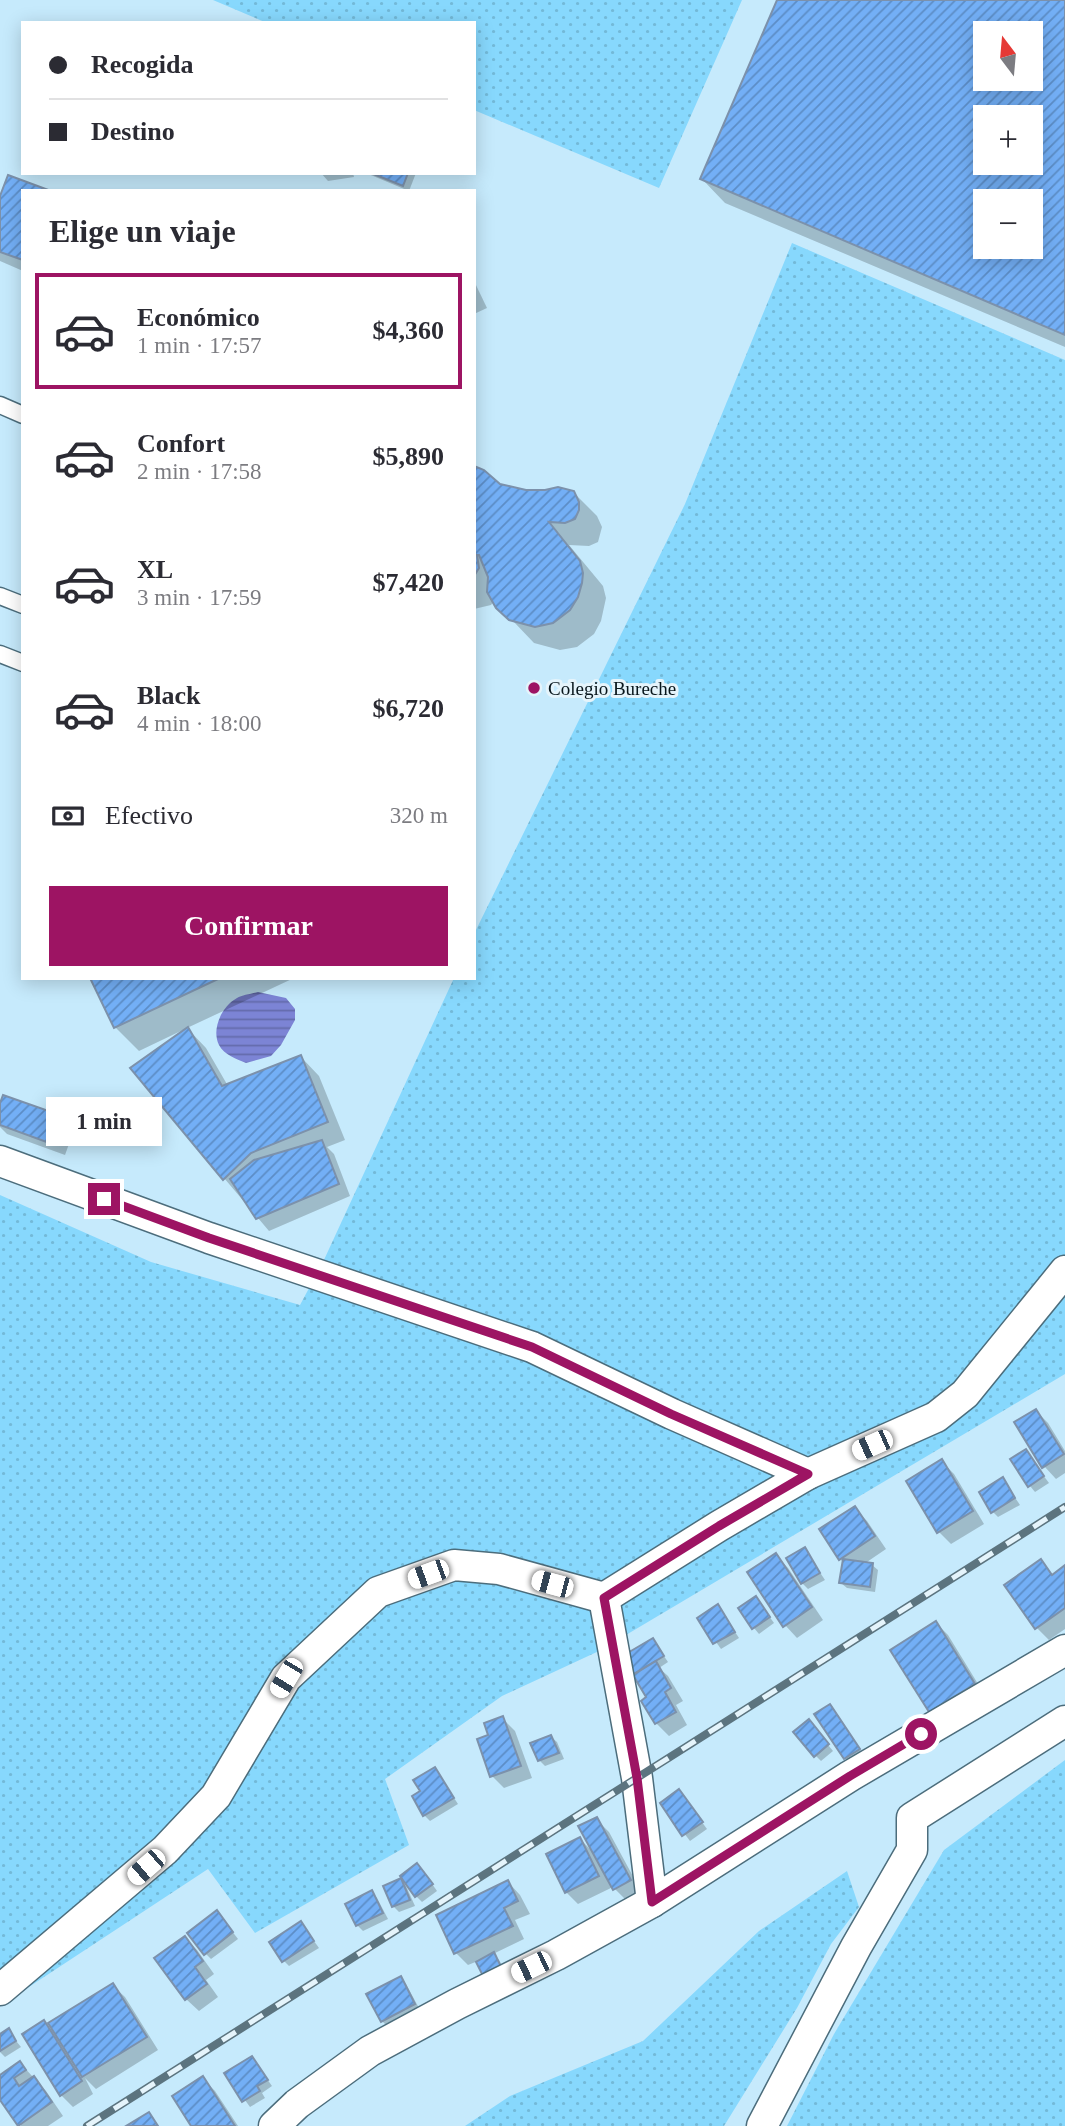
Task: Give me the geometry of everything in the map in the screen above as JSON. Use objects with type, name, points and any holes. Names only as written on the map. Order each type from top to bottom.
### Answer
[{"type":"street","points":[[0,1161],[209,1238],[532,1347],[671,1414],[808,1474]]},
{"type":"street","points":[[0,1990],[165,1850],[216,1796],[286,1678],[378,1592],[453,1565],[499,1569],[604,1598],[808,1474],[936,1417],[965,1394],[1065,1271]]},
{"type":"street","points":[[604,1598],[637,1778],[652,1902]]},
{"type":"street","points":[[274,2126],[297,2104],[370,2051],[652,1902],[850,1776],[1065,1650]]},
{"type":"street","points":[[762,2126],[856,1947],[912,1850],[912,1818],[1065,1721]]},
{"type":"lane","points":[[0,405],[21,414]]},
{"type":"lane","points":[[0,596],[21,604]]},
{"type":"lane","points":[[0,654],[21,662]]},
{"type":"shaded area","points":[[213,0],[742,0],[659,188],[476,111],[476,21],[262,21]]},
{"type":"shaded area","points":[[792,243],[1065,360],[1065,1374],[599,1651],[502,1696],[385,1779],[409,1845],[255,1933],[208,1869],[0,2006],[0,1195],[151,1262],[300,1305],[323,1262],[453,980],[476,980],[476,930],[685,504]]},
{"type":"shaded area","points":[[258,992],[286,998],[295,1009],[295,1020],[281,1045],[271,1056],[246,1063],[221,1048],[217,1039],[217,1025],[227,1006],[241,996]]},
{"type":"shaded area","points":[[1065,1760],[1065,2126],[787,2126],[834,2034],[944,1850]]},
{"type":"shaded area","points":[[847,1871],[859,1907],[831,1944],[797,2008],[724,2126],[465,2126],[510,2096],[643,2041],[759,1931]]},
{"type":"building","points":[[777,0],[1065,0],[1065,335],[700,179]]},
{"type":"building","points":[[8,175],[46,189],[21,189],[21,259],[0,252],[0,196]]},
{"type":"building","points":[[376,175],[407,175],[403,186]]},
{"type":"building","points":[[476,467],[500,484],[526,490],[558,487],[574,491],[579,502],[575,519],[565,523],[549,522],[580,561],[583,573],[578,597],[570,610],[553,623],[535,627],[509,620],[496,608],[487,592],[488,577],[477,555],[479,568],[476,573]]},
{"type":"building","points":[[91,980],[216,980],[114,1028]]},
{"type":"building","points":[[188,1027],[222,1086],[301,1055],[328,1122],[251,1153],[223,1180],[130,1068]]},
{"type":"building","points":[[3,1095],[63,1116],[52,1144],[0,1125],[0,1103]]},
{"type":"building","points":[[322,1140],[339,1184],[256,1219],[230,1179],[254,1160]]},
{"type":"building","points":[[1036,1409],[1064,1454],[1042,1468],[1014,1422]]},
{"type":"building","points":[[1026,1449],[1044,1476],[1028,1487],[1010,1459]]},
{"type":"building","points":[[942,1459],[973,1511],[937,1533],[906,1481]]},
{"type":"building","points":[[1003,1477],[1015,1498],[991,1513],[979,1492]]},
{"type":"building","points":[[855,1506],[875,1536],[839,1560],[819,1529]]},
{"type":"building","points":[[805,1547],[820,1573],[801,1584],[786,1558]]},
{"type":"building","points":[[776,1553],[812,1607],[783,1627],[747,1572]]},
{"type":"building","points":[[843,1559],[873,1563],[870,1587],[839,1583]]},
{"type":"building","points":[[1041,1559],[1052,1575],[1065,1565],[1065,1608],[1035,1629],[1004,1585]]},
{"type":"building","points":[[756,1596],[770,1617],[752,1629],[738,1608]]},
{"type":"building","points":[[718,1604],[735,1632],[713,1644],[697,1618]]},
{"type":"building","points":[[936,1621],[975,1684],[929,1712],[890,1650]]},
{"type":"building","points":[[653,1638],[664,1656],[630,1676],[619,1658]]},
{"type":"building","points":[[656,1661],[671,1688],[665,1692],[676,1712],[655,1724],[641,1701],[646,1697],[633,1675]]},
{"type":"building","points":[[830,1704],[860,1749],[844,1759],[814,1714]]},
{"type":"building","points":[[503,1716],[521,1766],[490,1777],[477,1739],[488,1735],[484,1723]]},
{"type":"building","points":[[809,1719],[829,1744],[814,1757],[793,1732]]},
{"type":"building","points":[[551,1735],[559,1753],[538,1761],[530,1743]]},
{"type":"building","points":[[435,1767],[454,1798],[423,1816],[412,1796],[420,1791],[413,1780]]},
{"type":"building","points":[[679,1789],[703,1822],[682,1836],[660,1803]]},
{"type":"building","points":[[597,1817],[631,1880],[613,1890],[578,1826]]},
{"type":"building","points":[[580,1837],[599,1876],[565,1893],[546,1854]]},
{"type":"building","points":[[417,1863],[433,1884],[415,1897],[400,1876]]},
{"type":"building","points":[[401,1878],[410,1900],[392,1907],[383,1886]]},
{"type":"building","points":[[508,1880],[518,1901],[504,1908],[513,1926],[454,1954],[436,1915]]},
{"type":"building","points":[[372,1890],[383,1913],[356,1926],[345,1904]]},
{"type":"building","points":[[217,1910],[233,1932],[204,1955],[187,1933]]},
{"type":"building","points":[[301,1921],[314,1941],[282,1962],[269,1942]]},
{"type":"building","points":[[185,1936],[203,1961],[195,1967],[207,1984],[185,2000],[154,1958]]},
{"type":"building","points":[[494,1952],[503,1971],[485,1980],[476,1962]]},
{"type":"building","points":[[401,1976],[415,2004],[381,2022],[366,1994]]},
{"type":"building","points":[[113,1983],[147,2037],[82,2077],[48,2023]]},
{"type":"building","points":[[44,2020],[82,2081],[60,2096],[22,2034]]},
{"type":"building","points":[[9,2028],[16,2041],[0,2051],[0,2034]]},
{"type":"building","points":[[252,2056],[268,2080],[257,2086],[260,2091],[242,2102],[224,2073]]},
{"type":"building","points":[[20,2061],[26,2070],[14,2078],[19,2086],[34,2076],[52,2102],[18,2126],[0,2100],[0,2075]]},
{"type":"building","points":[[203,2076],[235,2126],[191,2126],[172,2096]]},
{"type":"building","points":[[149,2112],[158,2126],[126,2126]]},
{"type":"railway","points":[[87,2126],[1065,1507]]},
{"type":"place","name":"Colegio Bureche","points":[[534,688]]},
{"type":"route","points":[[104,1199],[209,1238],[532,1347],[671,1414],[808,1474],[604,1598],[637,1778],[652,1902],[921,1734]]}]
